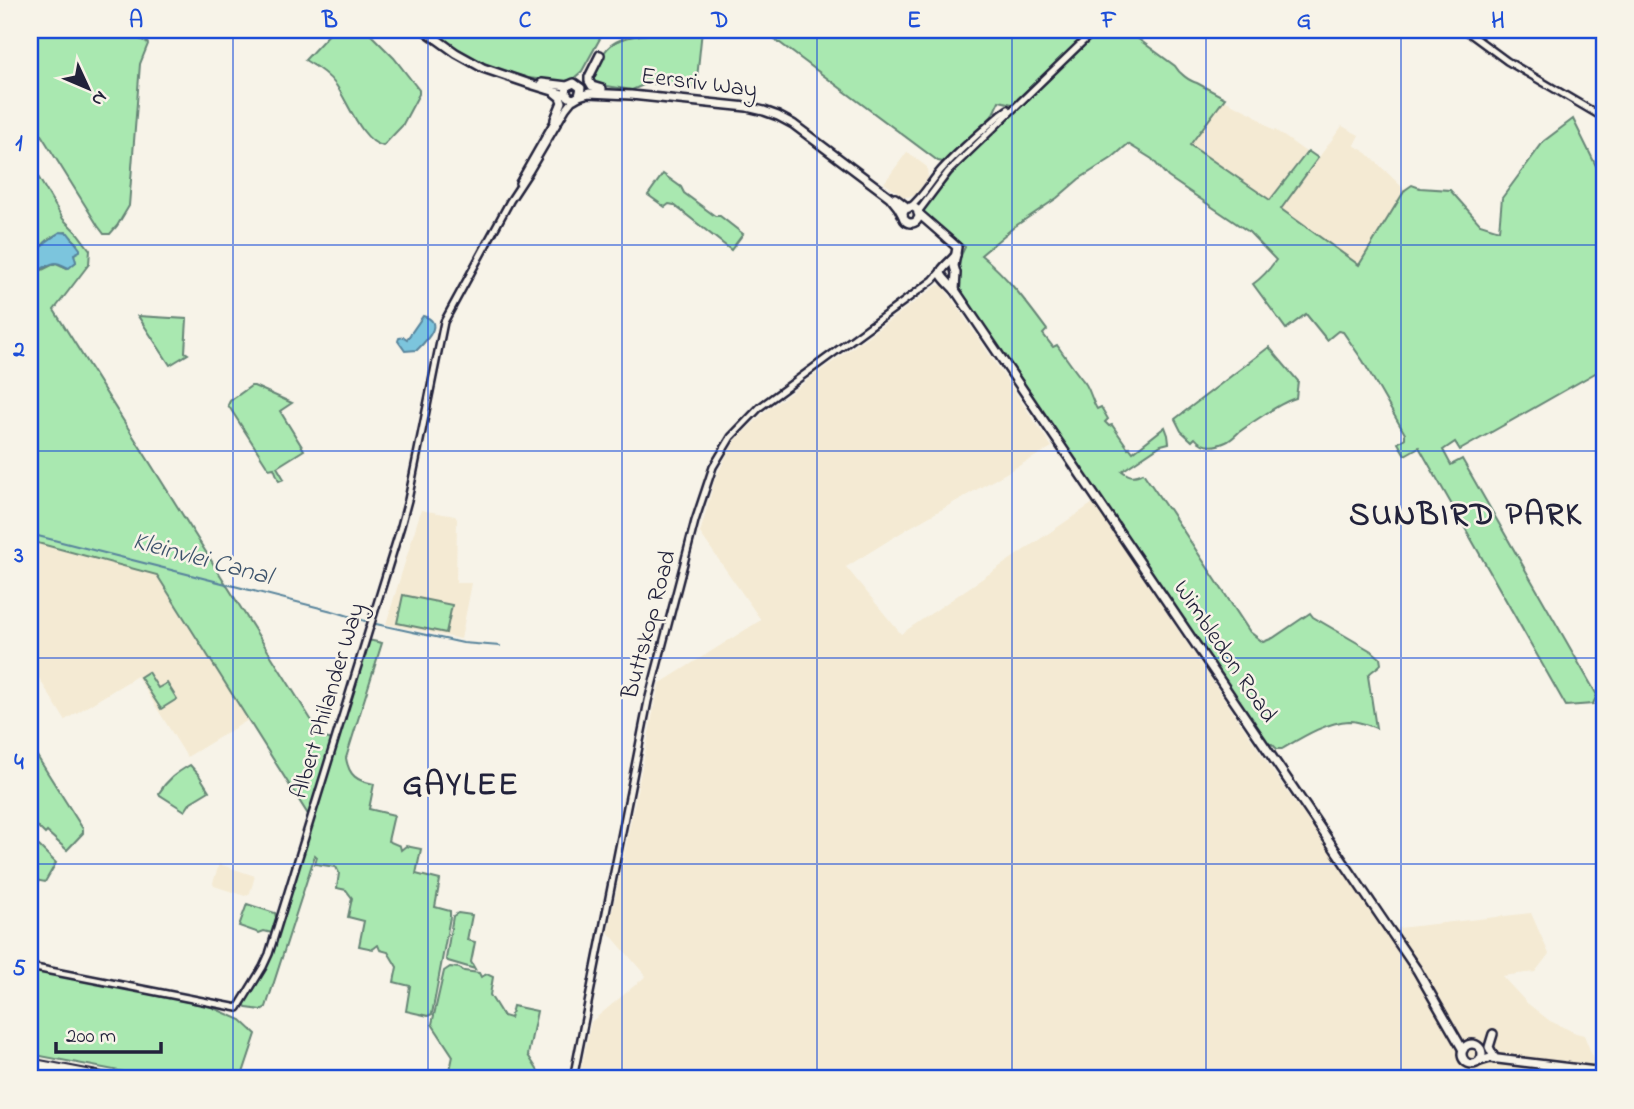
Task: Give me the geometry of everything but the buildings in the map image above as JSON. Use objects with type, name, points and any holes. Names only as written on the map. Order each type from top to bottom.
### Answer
[{"type":"main road","name":"Eersriv Way","points":[[426,30],[456,53],[483,68],[527,83],[573,93],[640,96],[747,107],[771,113],[803,132],[890,197],[903,216]]},
{"type":"main road","points":[[600,55],[589,81],[596,88],[612,92]]},
{"type":"main road","points":[[527,83],[537,89],[554,92],[560,97],[561,107],[555,119]]},
{"type":"main road","name":"Eersriv Way","points":[[573,93],[612,92],[749,105],[773,111],[805,130],[908,208]]},
{"type":"main road","points":[[936,229],[906,222],[904,212],[908,208],[915,208],[956,245],[956,255],[947,273]]},
{"type":"main road","points":[[913,223],[918,219],[918,213]]},
{"type":"main road","name":"Wimbledon Road","points":[[947,273],[955,290],[1417,970],[1455,1038],[1466,1047]]},
{"type":"main road","points":[[1493,1034],[1489,1047],[1493,1059]]},
{"type":"main road","points":[[1482,1057],[1481,1048],[1477,1044],[1466,1047],[1463,1057],[1473,1064],[1482,1057],[1604,1072]]},
{"type":"street","points":[[918,213],[948,172],[1095,30]]},
{"type":"street","points":[[1465,31],[1507,61],[1604,118]]},
{"type":"street","name":"Albert Philander Way","points":[[30,967],[238,1008],[269,954],[371,626],[408,500],[444,322],[516,188],[573,93]]},
{"type":"street","name":"Albert Philander Way","points":[[510,201],[530,173],[573,93]]},
{"type":"street","points":[[908,208],[954,156],[1000,114],[1018,103]]},
{"type":"street","name":"Buttskop Road","points":[[573,1079],[648,701],[695,521],[713,467],[731,437],[760,407],[933,280],[947,273]]},
{"type":"shaded area","points":[[1224,100],[1253,114],[1306,152],[1270,200],[1190,144]]},
{"type":"shaded area","points":[[1342,126],[1359,135],[1354,145],[1367,153],[1405,190],[1359,265],[1281,209]]},
{"type":"shaded area","points":[[907,152],[927,167],[928,178],[915,196],[904,197],[884,183]]},
{"type":"shaded area","points":[[938,285],[943,286],[1052,447],[907,529],[846,567],[901,634],[1093,503],[1274,773],[1386,931],[1531,913],[1549,954],[1535,972],[1502,976],[1527,1003],[1550,1021],[1584,1035],[1601,1078],[1604,1079],[579,1079],[591,1022],[646,976],[608,932],[659,684],[761,620],[700,533],[715,479],[736,440],[767,410]]},
{"type":"shaded area","points":[[421,510],[455,516],[457,519],[456,583],[472,583],[461,639],[386,624]]},
{"type":"shaded area","points":[[38,544],[157,575],[248,720],[187,757],[137,676],[65,720],[32,667],[30,657],[30,577]]},
{"type":"shaded area","points":[[219,864],[255,876],[250,893],[245,896],[214,886]]},
{"type":"green space","points":[[30,30],[116,30],[148,44],[140,64],[129,206],[110,234],[104,234],[98,226],[30,117]]},
{"type":"green space","points":[[333,30],[366,30],[394,58],[419,90],[402,126],[383,146],[368,137],[333,81],[305,60]]},
{"type":"green space","points":[[434,30],[629,30],[602,35],[582,71],[573,79],[563,82],[528,78],[491,67],[456,48]]},
{"type":"green space","points":[[702,30],[696,88],[648,83],[632,90],[594,84],[593,72],[611,45],[635,36]]},
{"type":"green space","points":[[760,30],[1092,30],[1012,104],[999,101],[992,116],[943,162],[938,161]]},
{"type":"green space","points":[[1100,30],[1130,30],[1188,79],[1225,98],[1190,145],[1270,200],[1308,151],[1318,158],[1281,209],[1359,265],[1405,190],[1412,185],[1450,190],[1480,224],[1499,230],[1502,198],[1544,141],[1573,119],[1604,182],[1604,368],[1460,450],[1455,442],[1443,450],[1451,465],[1462,459],[1597,695],[1593,704],[1566,706],[1419,447],[1405,455],[1398,443],[1405,438],[1405,434],[1343,332],[1338,331],[1327,340],[1306,314],[1286,329],[1253,284],[1276,260],[1249,232],[1168,177],[1152,159],[1128,144],[1014,227],[981,255],[1008,281],[1032,310],[1047,330],[1043,334],[1053,347],[1057,345],[1085,383],[1097,409],[1101,407],[1108,419],[1105,422],[1109,426],[1112,425],[1128,448],[1133,452],[1165,427],[1169,443],[1161,445],[1122,471],[1132,476],[1143,473],[1250,632],[1263,642],[1310,613],[1380,658],[1381,664],[1368,676],[1376,728],[1356,722],[1340,722],[1314,731],[1282,749],[1268,744],[958,290],[957,264],[965,247],[922,213],[957,168]]},
{"type":"green space","points":[[30,163],[63,219],[90,250],[89,264],[54,310],[322,737],[332,740],[309,816],[157,575],[30,541]],"holes":[[[66,232],[77,243],[74,256],[76,262],[67,268],[56,263],[42,270],[34,264],[40,248],[55,235]]]},
{"type":"green space","points":[[663,174],[681,187],[684,193],[743,234],[731,250],[674,205],[665,207],[648,195]]},
{"type":"green space","points":[[138,316],[187,319],[185,352],[188,354],[170,365]]},
{"type":"green space","points":[[1269,347],[1298,381],[1296,398],[1275,408],[1230,440],[1218,445],[1205,445],[1195,438],[1192,441],[1181,431],[1175,419]]},
{"type":"green space","points":[[251,386],[292,403],[280,411],[304,450],[277,467],[284,479],[279,481],[274,468],[269,469],[228,405]]},
{"type":"green space","points":[[403,595],[452,605],[446,633],[397,623]]},
{"type":"green space","points":[[368,640],[382,643],[346,758],[355,777],[374,784],[369,809],[394,815],[388,841],[400,846],[401,850],[406,846],[421,849],[416,874],[440,880],[435,907],[450,911],[450,917],[432,1014],[428,1016],[406,1011],[410,986],[394,982],[397,967],[388,952],[380,950],[378,945],[373,949],[359,946],[364,921],[348,917],[352,898],[346,890],[337,888],[339,873],[336,867],[315,864],[315,855],[266,1007],[261,1010],[247,1008],[244,1000],[264,970]]},
{"type":"green space","points":[[148,672],[158,688],[167,683],[177,699],[161,709],[140,677]]},
{"type":"green space","points":[[30,745],[83,829],[83,833],[67,850],[30,819]]},
{"type":"green space","points":[[190,765],[209,791],[191,802],[185,811],[159,793],[172,777]]},
{"type":"green space","points":[[39,846],[56,863],[45,882],[30,879],[30,847]]},
{"type":"green space","points":[[247,904],[275,913],[277,921],[272,933],[259,933],[239,926]]},
{"type":"green space","points":[[458,913],[472,915],[467,940],[475,942],[471,962],[475,969],[446,959],[453,916]]},
{"type":"green space","points":[[450,967],[479,973],[481,977],[487,974],[493,977],[490,995],[503,1016],[510,1018],[513,1006],[537,1011],[528,1055],[543,1079],[465,1079],[449,1075],[453,1056],[432,1024],[444,971]]},
{"type":"green space","points":[[30,970],[209,1006],[241,1020],[256,1034],[241,1079],[161,1079],[30,1054]]},
{"type":"water","points":[[60,232],[68,233],[80,249],[74,254],[76,262],[69,268],[56,263],[38,270],[34,257],[46,242]]},
{"type":"water","points":[[423,316],[433,322],[432,332],[417,350],[405,351],[398,341],[399,338],[407,339]]},
{"type":"waterway","name":"Kleinvlei Canal","points":[[30,534],[365,621]]},
{"type":"waterway","name":"Kleinvlei Canal","points":[[376,624],[463,643],[500,646]]},
{"type":"railway","points":[[30,1058],[139,1079]]},
{"type":"district","name":"SUNBIRD PARK","points":[[1466,516]]},
{"type":"district","name":"GAYLEE","points":[[461,786]]}]
